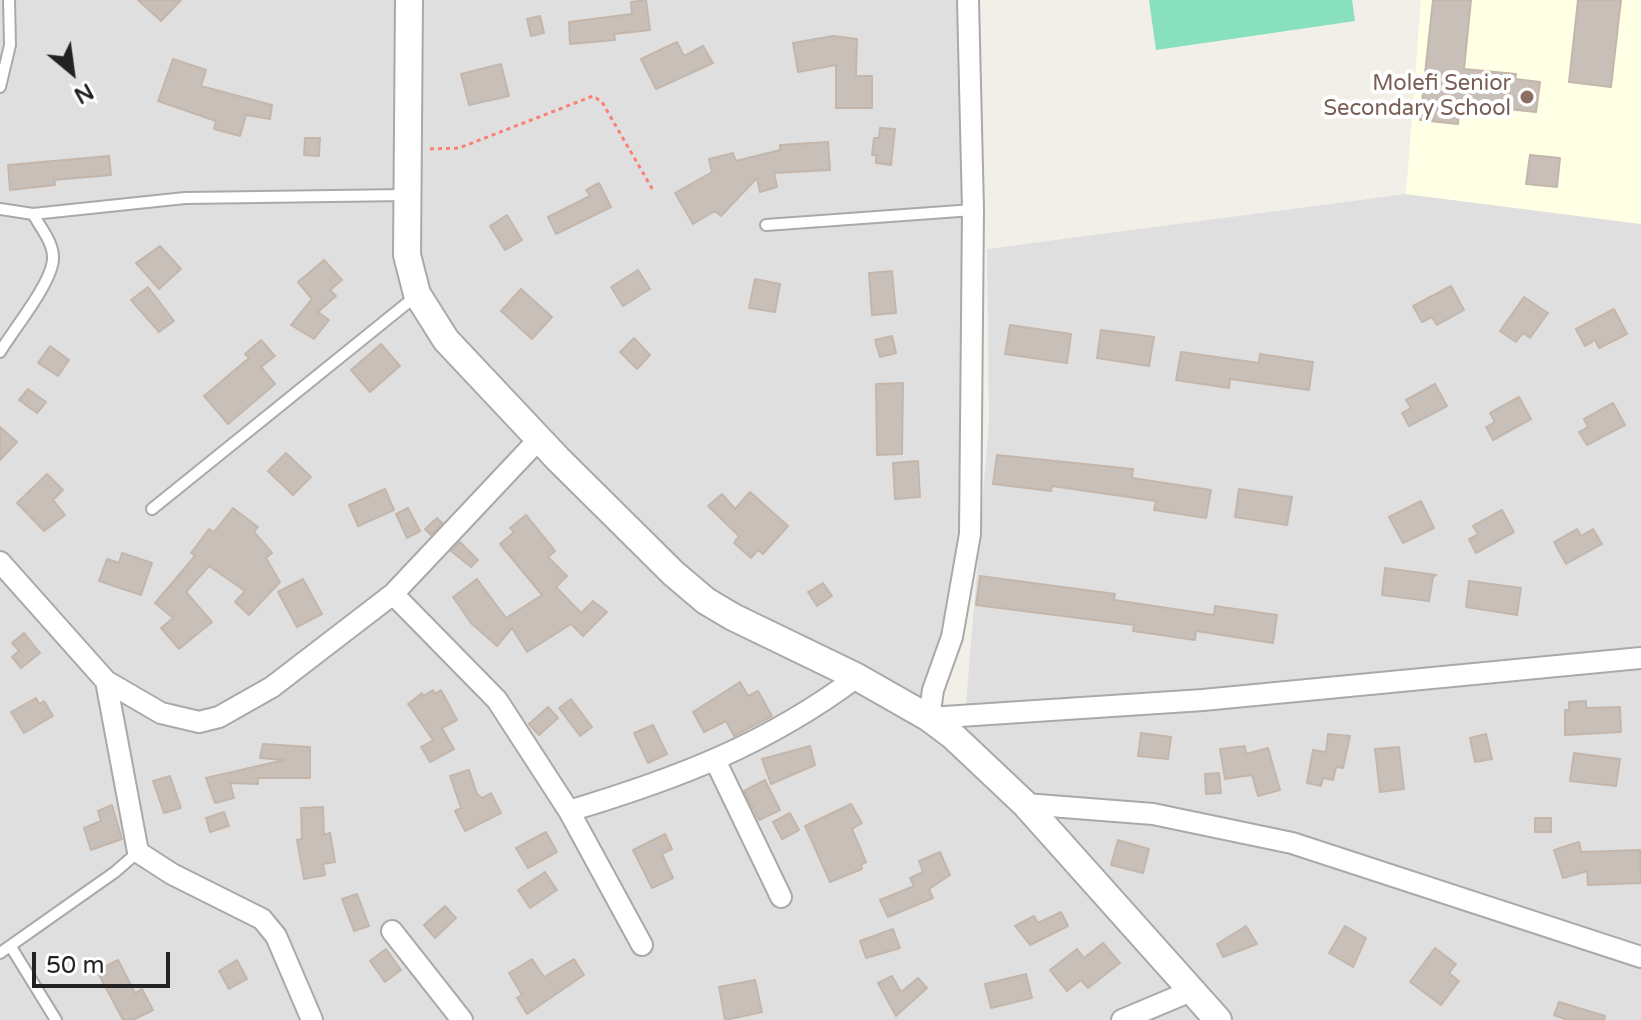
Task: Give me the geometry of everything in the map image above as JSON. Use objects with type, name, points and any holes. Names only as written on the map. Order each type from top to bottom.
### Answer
[{"type":"street","points":[[409,0],[407,255],[417,294],[446,340],[539,439],[706,601],[857,677],[929,718],[1025,804],[1218,1020]]},
{"type":"street","points":[[929,718],[933,690],[952,637],[970,534],[973,210],[968,0]]},
{"type":"street","points":[[0,562],[106,681],[161,713],[199,722],[219,717],[272,687],[393,594],[539,439]]},
{"type":"street","points":[[393,594],[497,700],[569,811],[642,945]]},
{"type":"street","points":[[929,718],[1203,700],[1641,658]]},
{"type":"street","points":[[569,811],[716,762],[782,729],[857,677]]},
{"type":"street","points":[[106,681],[138,852],[172,874],[262,919],[276,936],[312,1020]]},
{"type":"street","points":[[716,762],[781,897]]},
{"type":"street","points":[[1025,804],[1153,814],[1292,843],[1641,957]]},
{"type":"street","points":[[392,931],[462,1020]]},
{"type":"street","points":[[1122,1020],[1191,991]]},
{"type":"lane","points":[[0,87],[10,45],[9,0]]},
{"type":"lane","points":[[0,209],[33,214],[185,198],[406,195]]},
{"type":"lane","points":[[766,225],[973,210]]},
{"type":"lane","points":[[0,352],[49,274],[53,260],[51,246],[33,214]]},
{"type":"lane","points":[[152,509],[417,294]]},
{"type":"lane","points":[[0,953],[138,852]]},
{"type":"lane","points":[[11,947],[56,1020]]},
{"type":"path","points":[[407,149],[459,148],[593,96],[602,102],[654,192]]},
{"type":"shaded area","points":[[0,0],[968,0],[970,534],[929,717],[965,717],[989,421],[987,249],[1406,194],[1641,224],[1641,1020],[0,1020]]},
{"type":"shaded area","name":"Molefi Senior Secondary School","points":[[1421,0],[1641,0],[1641,224],[1406,194]]},
{"type":"green space","points":[[1149,0],[1352,0],[1355,21],[1156,50]]},
{"type":"building","points":[[138,0],[181,0],[161,21]]},
{"type":"building","points":[[646,0],[650,30],[614,34],[615,40],[570,44],[569,22],[632,14],[631,2]]},
{"type":"building","points":[[1433,0],[1471,0],[1464,69],[1516,74],[1515,79],[1540,82],[1536,112],[1460,104],[1458,124],[1420,120]]},
{"type":"building","points":[[1578,0],[1621,0],[1611,87],[1569,82]]},
{"type":"building","points":[[540,16],[544,33],[531,36],[527,19]]},
{"type":"building","points":[[833,36],[857,39],[856,76],[872,76],[872,108],[836,108],[836,65],[798,72],[793,43]]},
{"type":"building","points":[[677,42],[684,56],[703,46],[713,63],[656,89],[641,59]]},
{"type":"building","points":[[173,59],[206,70],[201,86],[272,105],[270,119],[246,115],[240,136],[214,129],[216,121],[158,101]]},
{"type":"building","points":[[501,64],[509,96],[469,105],[461,74]]},
{"type":"building","points":[[880,128],[895,129],[891,165],[876,163],[876,155],[872,155],[874,138],[879,138]]},
{"type":"building","points":[[305,138],[320,138],[319,156],[304,155]]},
{"type":"building","points":[[828,142],[830,170],[774,173],[777,187],[760,192],[757,178],[721,216],[715,211],[693,224],[675,193],[712,172],[709,159],[733,153],[736,161],[780,150],[780,145]]},
{"type":"building","points":[[1530,155],[1560,158],[1557,187],[1526,184]]},
{"type":"building","points":[[109,156],[111,175],[54,180],[55,185],[10,190],[8,165]]},
{"type":"building","points":[[599,183],[611,207],[556,234],[548,217],[590,196],[586,190]]},
{"type":"building","points":[[507,215],[522,240],[505,250],[490,226]]},
{"type":"building","points":[[160,246],[181,269],[159,289],[136,263]]},
{"type":"building","points":[[324,260],[342,280],[330,290],[336,296],[318,312],[329,320],[314,339],[291,325],[312,299],[298,282]]},
{"type":"building","points":[[638,270],[650,289],[623,306],[611,287]]},
{"type":"building","points":[[892,271],[896,313],[872,315],[869,273]]},
{"type":"building","points":[[755,279],[780,284],[775,312],[749,308]]},
{"type":"building","points":[[1451,286],[1464,310],[1437,325],[1432,317],[1422,322],[1413,306]]},
{"type":"building","points":[[148,287],[174,321],[159,332],[131,300]]},
{"type":"building","points":[[521,289],[552,317],[532,339],[501,311]]},
{"type":"building","points":[[1524,297],[1548,313],[1530,338],[1523,333],[1516,342],[1500,331]]},
{"type":"building","points":[[1614,309],[1627,334],[1599,348],[1595,340],[1585,346],[1576,329]]},
{"type":"building","points":[[1010,325],[1071,334],[1067,363],[1005,354]]},
{"type":"building","points":[[1101,330],[1154,337],[1149,366],[1097,358]]},
{"type":"building","points":[[892,336],[896,353],[880,357],[875,340]]},
{"type":"building","points":[[634,338],[650,355],[637,369],[620,352]]},
{"type":"building","points":[[261,340],[275,356],[261,367],[275,384],[228,424],[204,396],[249,358],[245,354]]},
{"type":"building","points":[[381,344],[400,366],[370,392],[351,370]]},
{"type":"building","points":[[50,346],[69,360],[58,376],[38,363]]},
{"type":"building","points":[[1181,352],[1259,363],[1260,354],[1313,362],[1309,390],[1230,379],[1229,388],[1176,380]]},
{"type":"building","points":[[903,383],[902,454],[877,455],[876,384]]},
{"type":"building","points":[[1435,384],[1447,406],[1409,426],[1402,413],[1411,408],[1406,400]]},
{"type":"building","points":[[28,389],[46,402],[37,413],[19,400]]},
{"type":"building","points":[[1519,397],[1531,419],[1493,440],[1486,427],[1495,422],[1490,413]]},
{"type":"building","points":[[1613,403],[1625,425],[1587,445],[1579,432],[1588,427],[1584,419]]},
{"type":"building","points":[[0,427],[17,442],[0,460]]},
{"type":"building","points":[[286,453],[311,477],[293,495],[268,471]]},
{"type":"building","points":[[997,455],[1133,469],[1132,478],[1211,490],[1206,518],[1154,510],[1156,501],[1052,486],[1051,491],[993,484]]},
{"type":"building","points":[[918,461],[920,497],[895,499],[893,463]]},
{"type":"building","points":[[47,474],[63,490],[53,500],[65,515],[44,531],[17,503]]},
{"type":"building","points":[[385,489],[394,510],[358,526],[349,505]]},
{"type":"building","points":[[1239,489],[1292,497],[1287,525],[1235,517]]},
{"type":"building","points":[[750,492],[788,526],[763,554],[758,550],[751,558],[734,543],[739,536],[708,506],[722,494],[735,509]]},
{"type":"building","points":[[1421,501],[1434,528],[1403,543],[1389,517]]},
{"type":"building","points":[[233,508],[258,527],[254,532],[272,553],[266,558],[280,582],[249,615],[235,602],[245,591],[209,566],[186,592],[212,622],[179,649],[161,628],[173,618],[155,603],[195,556],[191,553],[209,529],[214,532]]},
{"type":"building","points":[[408,508],[420,531],[407,538],[396,514]]},
{"type":"building","points":[[1502,510],[1514,532],[1476,553],[1469,539],[1478,534],[1473,526]]},
{"type":"building","points":[[526,515],[555,551],[548,557],[567,576],[556,587],[581,613],[593,601],[607,612],[583,636],[571,624],[527,652],[512,628],[497,646],[471,623],[453,597],[477,579],[506,618],[542,595],[500,544],[514,532],[510,528]]},
{"type":"building","points":[[437,518],[442,523],[431,535],[425,529]]},
{"type":"building","points":[[1577,529],[1581,536],[1593,529],[1602,544],[1566,564],[1554,542]]},
{"type":"building","points":[[460,542],[478,560],[471,567],[451,551]]},
{"type":"building","points":[[122,553],[152,563],[141,595],[99,581],[107,559],[119,563]]},
{"type":"building","points":[[1385,568],[1436,575],[1429,601],[1382,595]]},
{"type":"building","points":[[980,576],[1115,594],[1114,600],[1214,615],[1215,606],[1277,615],[1273,643],[1196,631],[1195,640],[1133,631],[1134,625],[976,605]]},
{"type":"building","points":[[303,579],[322,614],[297,627],[278,592]]},
{"type":"building","points":[[1469,581],[1521,588],[1517,615],[1466,607]]},
{"type":"building","points":[[823,583],[832,596],[817,606],[808,592]]},
{"type":"building","points":[[24,633],[40,653],[21,668],[12,657],[19,651],[12,643]]},
{"type":"building","points":[[740,682],[748,696],[758,691],[772,716],[734,736],[726,721],[704,732],[693,712]]},
{"type":"building","points":[[433,690],[435,694],[441,690],[457,720],[442,728],[454,749],[430,762],[421,747],[433,740],[408,704],[422,693],[423,696]]},
{"type":"building","points":[[36,698],[39,704],[44,701],[53,716],[24,733],[11,712]]},
{"type":"building","points":[[571,699],[592,727],[580,736],[559,708]]},
{"type":"building","points":[[1586,701],[1586,708],[1620,707],[1621,732],[1565,735],[1565,710],[1569,710],[1569,702]]},
{"type":"building","points":[[548,707],[558,718],[539,735],[529,724]]},
{"type":"building","points":[[653,725],[667,754],[648,763],[634,733]]},
{"type":"building","points":[[1141,733],[1171,737],[1168,759],[1138,756]]},
{"type":"building","points":[[1328,734],[1350,736],[1343,768],[1336,767],[1333,780],[1323,778],[1321,786],[1307,783],[1313,750],[1326,752]]},
{"type":"building","points":[[1486,734],[1492,759],[1475,762],[1470,738]]},
{"type":"building","points":[[263,744],[310,747],[310,778],[258,778],[258,784],[230,783],[234,798],[215,803],[206,778],[284,760],[260,758]]},
{"type":"building","points":[[810,746],[815,765],[771,784],[762,759]]},
{"type":"building","points":[[1245,746],[1246,754],[1268,748],[1280,790],[1258,796],[1252,775],[1225,779],[1220,749]]},
{"type":"building","points":[[1399,747],[1404,789],[1380,792],[1375,749]]},
{"type":"building","points":[[1574,753],[1620,759],[1616,786],[1570,781]]},
{"type":"building","points":[[469,770],[477,794],[482,798],[491,793],[501,813],[465,831],[455,811],[461,808],[450,776]]},
{"type":"building","points":[[1219,773],[1221,793],[1206,794],[1205,774]]},
{"type":"building","points":[[170,776],[181,808],[164,813],[153,781]]},
{"type":"building","points":[[765,780],[780,810],[759,820],[744,791]]},
{"type":"building","points":[[851,804],[862,823],[852,829],[866,862],[861,865],[862,869],[830,882],[805,826]]},
{"type":"building","points":[[112,805],[122,839],[91,850],[84,828],[101,821],[98,811]]},
{"type":"building","points":[[323,807],[324,835],[330,833],[335,862],[323,864],[325,875],[304,879],[297,840],[302,839],[301,808]]},
{"type":"building","points":[[224,812],[229,826],[210,832],[206,818]]},
{"type":"building","points":[[790,813],[799,830],[782,839],[773,822]]},
{"type":"building","points":[[1535,818],[1551,818],[1551,832],[1535,832]]},
{"type":"building","points":[[546,832],[557,852],[528,868],[516,848]]},
{"type":"building","points":[[665,834],[672,849],[662,854],[673,878],[652,888],[633,850]]},
{"type":"building","points":[[1118,840],[1149,849],[1143,873],[1111,865]]},
{"type":"building","points":[[1579,842],[1581,852],[1640,850],[1641,883],[1588,885],[1587,871],[1563,878],[1554,850]]},
{"type":"building","points":[[940,852],[950,875],[929,889],[933,898],[888,917],[880,900],[914,886],[910,878],[923,872],[919,861]]},
{"type":"building","points":[[545,872],[557,890],[530,908],[518,890]]},
{"type":"building","points":[[357,894],[369,926],[354,931],[342,899]]},
{"type":"building","points":[[445,906],[456,918],[435,938],[424,925]]},
{"type":"building","points":[[1061,912],[1068,926],[1030,945],[1015,926],[1034,916],[1038,923]]},
{"type":"building","points":[[1246,926],[1257,944],[1223,957],[1217,944]]},
{"type":"building","points":[[1345,926],[1366,938],[1353,967],[1329,953]]},
{"type":"building","points":[[893,929],[900,948],[866,958],[860,941]]},
{"type":"building","points":[[1103,943],[1120,963],[1088,988],[1081,980],[1067,991],[1050,970],[1077,949],[1084,958]]},
{"type":"building","points":[[1435,948],[1456,964],[1449,973],[1459,981],[1441,1005],[1410,982]]},
{"type":"building","points":[[386,949],[401,970],[385,982],[370,961]]},
{"type":"building","points":[[532,959],[544,977],[574,959],[584,975],[527,1014],[517,998],[522,995],[509,973]]},
{"type":"building","points":[[118,960],[135,993],[142,989],[153,1010],[133,1020],[123,1020],[97,971]]},
{"type":"building","points":[[237,960],[247,979],[229,989],[219,971]]},
{"type":"building","points":[[1026,974],[1032,998],[991,1008],[985,984]]},
{"type":"building","points":[[892,976],[901,992],[918,978],[927,988],[896,1016],[878,983]]},
{"type":"building","points":[[755,980],[762,1012],[725,1020],[719,987]]},
{"type":"building","points":[[1559,1002],[1605,1016],[1604,1020],[1567,1020],[1554,1015]]},
{"type":"place","name":"Molefi Senior Secondary School","points":[[1527,97]]}]
